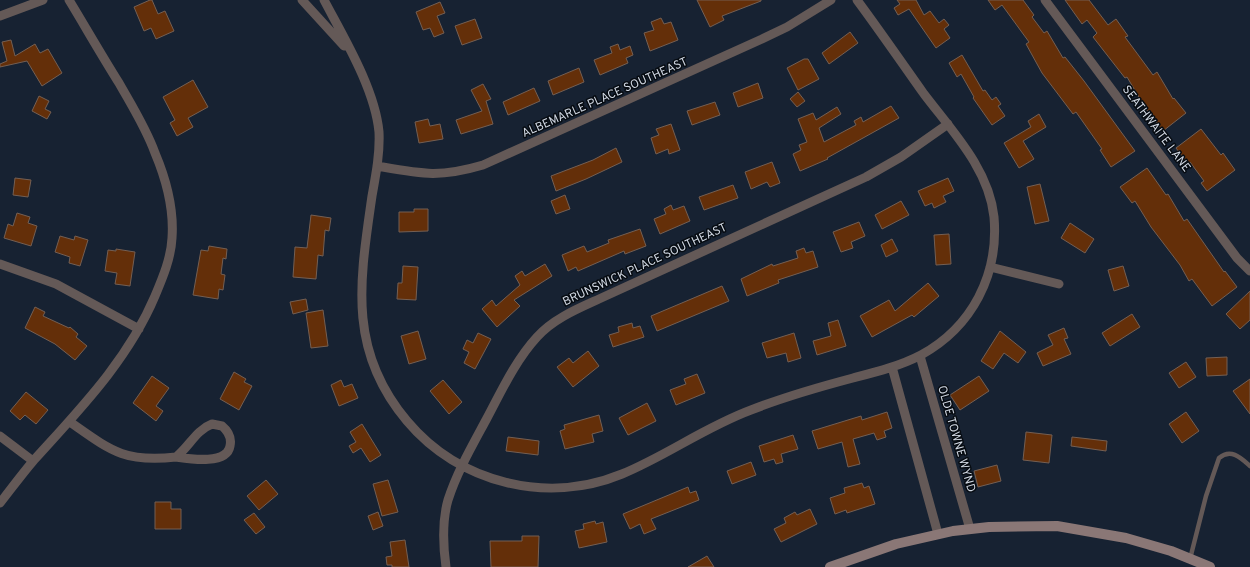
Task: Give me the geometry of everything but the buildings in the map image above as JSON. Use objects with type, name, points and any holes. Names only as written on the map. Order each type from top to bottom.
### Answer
[{"type":"main road","points":[[830,567],[896,544],[938,534],[970,529],[1057,526],[1126,538],[1210,567]]},
{"type":"street","points":[[0,16],[43,0]]},
{"type":"street","points":[[0,503],[33,461],[70,422],[118,362],[139,329],[160,285],[169,256],[173,228],[169,200],[161,169],[148,137],[70,0]]},
{"type":"street","points":[[302,0],[351,55]]},
{"type":"street","points":[[324,0],[366,84],[376,111],[379,146],[378,166],[362,283],[361,303],[365,339],[376,375],[384,390],[401,413],[426,441],[462,466],[489,477],[518,485],[551,488],[591,484],[626,473],[707,429],[751,410],[808,391],[892,367],[920,356],[948,337],[961,324],[979,300],[990,267],[994,234],[991,200],[979,171],[948,124],[857,0]]},
{"type":"street","name":"ALBEMARLE PLACE SOUTHEAST","points":[[378,166],[432,175],[457,172],[483,165],[762,39],[787,27],[830,0]]},
{"type":"street","name":"SEATHWAITE LANE","points":[[1045,0],[1238,258],[1250,271]]},
{"type":"street","name":"BRUNSWICK PLACE SOUTHEAST","points":[[446,567],[444,554],[445,517],[448,501],[462,466],[516,365],[537,336],[551,325],[599,299],[866,177],[919,145],[948,124]]},
{"type":"street","points":[[0,264],[56,284],[139,329]]},
{"type":"street","points":[[990,267],[1058,284]]},
{"type":"street","name":"OLDE TOWNE WYND","points":[[920,356],[970,529]]},
{"type":"street","points":[[892,367],[938,534]]},
{"type":"street","points":[[70,422],[117,453],[143,459],[176,457],[203,460],[222,456],[230,449],[230,435],[222,426],[212,424],[206,426],[176,457]]},
{"type":"street","points":[[0,436],[33,461]]},
{"type":"lane","points":[[1190,559],[1206,496],[1220,458],[1228,453],[1234,454],[1250,466]]}]
